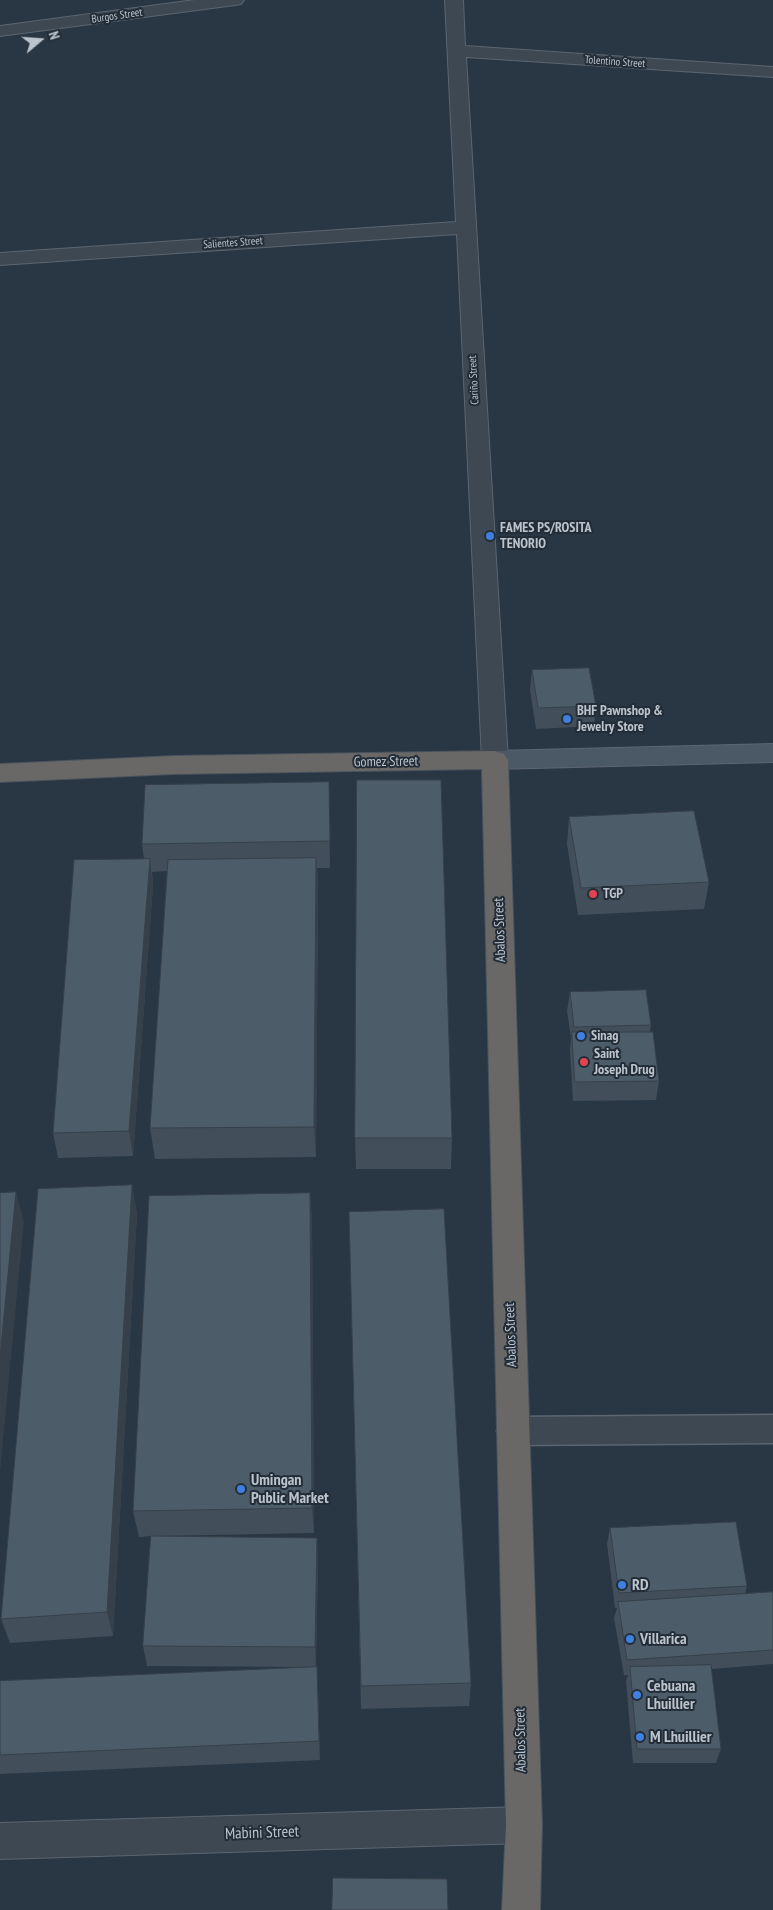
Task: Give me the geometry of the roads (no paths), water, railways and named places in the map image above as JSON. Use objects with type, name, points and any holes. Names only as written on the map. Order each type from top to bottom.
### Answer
[{"type":"highway","name":"Gomez Street","points":[[0,773],[174,765],[495,760]]},
{"type":"highway","name":"Abalos Street","points":[[495,760],[524,1825],[521,1910]]},
{"type":"main road","name":"Gomez Street","points":[[495,760],[773,753]]},
{"type":"street","name":"Burgos Street","points":[[0,31],[235,0]]},
{"type":"street","name":"Cariño Street","points":[[454,0],[495,760]]},
{"type":"street","name":"Tolentino Street","points":[[457,51],[773,72]]},
{"type":"street","name":"Salientes Street","points":[[0,259],[465,227]]},
{"type":"street","name":"Mabini Street","points":[[0,1841],[524,1825]]},
{"type":"lane","points":[[514,1431],[773,1429]]},
{"type":"place","name":"FAMES PS/ROSITA TENORIO","points":[[490,536]]},
{"type":"place","name":"BHF Pawnshop & Jewelry Store","points":[[567,719]]},
{"type":"place","name":"TGP","points":[[593,894]]},
{"type":"place","name":"Sinag","points":[[581,1036]]},
{"type":"place","name":"Saint Joseph Drug","points":[[584,1062]]},
{"type":"place","name":"Umingan Public Market","points":[[241,1489]]},
{"type":"place","name":"RD","points":[[622,1585]]},
{"type":"place","name":"Villarica","points":[[630,1639]]},
{"type":"place","name":"Cebuana Lhuillier","points":[[637,1695]]},
{"type":"place","name":"M Lhuillier","points":[[640,1737]]}]
